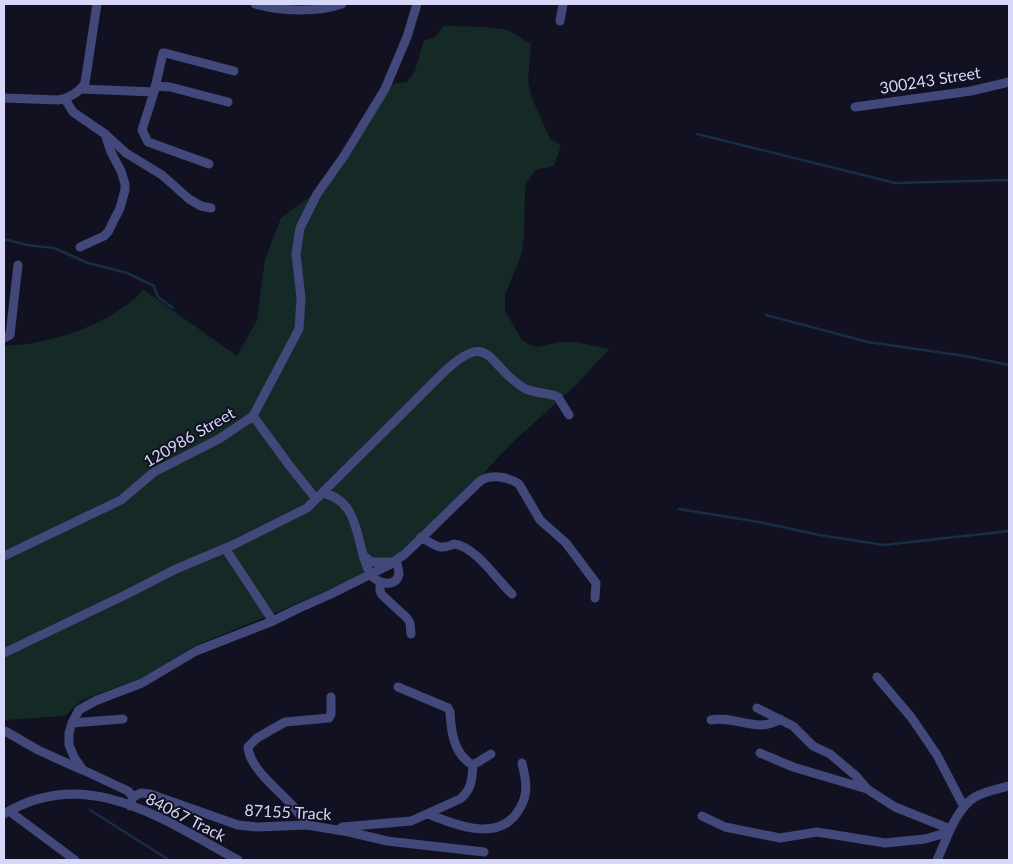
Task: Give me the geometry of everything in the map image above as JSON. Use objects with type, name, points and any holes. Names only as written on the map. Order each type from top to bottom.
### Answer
[{"type":"street","points":[[82,89],[86,82],[97,4]]},
{"type":"street","points":[[256,4],[287,9],[302,7],[320,8],[342,4]]},
{"type":"street","name":"120986 Street","points":[[4,556],[121,500],[154,472],[219,440],[253,416],[299,329],[301,298],[296,254],[300,228],[317,194],[344,156],[385,89],[407,37],[416,4]]},
{"type":"street","points":[[560,21],[563,4]]},
{"type":"street","points":[[209,164],[148,142],[142,130],[155,89],[162,56],[166,53],[234,71]]},
{"type":"street","name":"300243 Street","points":[[855,107],[971,91],[1009,82]]},
{"type":"street","points":[[4,98],[64,99],[82,89],[155,89],[170,87],[228,102]]},
{"type":"street","points":[[64,99],[74,112],[105,134],[126,153],[162,175],[189,199],[201,206],[211,208]]},
{"type":"street","points":[[80,247],[104,236],[108,232],[114,222],[125,190],[121,171],[111,152],[105,134]]},
{"type":"street","points":[[4,338],[10,335],[18,265]]},
{"type":"street","points":[[4,653],[176,569],[297,514],[320,496],[444,371],[471,351],[485,353],[511,378],[528,390],[558,397],[569,415]]},
{"type":"street","points":[[253,416],[289,465],[320,496],[335,498],[351,512],[363,555],[371,575],[386,584],[396,580],[399,572],[397,562],[395,562]]},
{"type":"street","points":[[82,770],[69,745],[68,733],[77,713],[82,707],[142,683],[196,652],[273,621],[395,562],[487,477],[500,477],[517,482],[540,520],[566,543],[596,584],[595,598]]},
{"type":"street","points":[[421,537],[440,548],[447,548],[454,544],[467,549],[512,594]]},
{"type":"street","points":[[224,548],[273,621]]},
{"type":"street","points":[[363,555],[371,562],[395,562]]},
{"type":"street","points":[[380,582],[382,595],[409,620],[411,634]]},
{"type":"street","points":[[877,677],[911,716],[937,755],[964,807]]},
{"type":"street","points":[[398,687],[445,706],[449,710],[457,749],[462,757],[473,765]]},
{"type":"street","points":[[307,825],[291,804],[255,766],[249,756],[248,747],[257,738],[285,722],[329,718],[331,714],[331,697]]},
{"type":"street","points":[[757,708],[793,726],[813,746],[830,754],[856,776],[867,789]]},
{"type":"street","points":[[72,723],[123,719]]},
{"type":"street","points":[[711,720],[727,719],[766,725],[775,723],[780,719]]},
{"type":"street","points":[[5,731],[44,753],[128,791],[132,801]]},
{"type":"street","points":[[760,753],[793,767],[867,789],[895,807],[950,830]]},
{"type":"street","points":[[473,765],[491,754]]},
{"type":"street","points":[[429,813],[461,826],[475,829],[495,829],[504,825],[518,814],[527,794],[526,776],[522,763]]},
{"type":"street","points":[[326,828],[411,821],[467,794],[472,780],[473,765]]},
{"type":"street","points":[[937,860],[950,830],[970,800],[980,794],[1009,786]]},
{"type":"street","name":"87155 Track","points":[[132,801],[141,793],[150,794],[238,825],[257,827],[307,825],[387,842],[484,852]]},
{"type":"street","name":"84067 Track","points":[[6,812],[42,798],[74,794],[132,801],[238,860]]},
{"type":"street","points":[[6,812],[75,860]]},
{"type":"street","points":[[702,816],[725,828],[741,829],[780,838],[817,832],[885,842],[925,839],[950,830]]},
{"type":"green space","points":[[444,26],[488,27],[508,30],[531,44],[528,80],[531,96],[550,139],[561,145],[554,166],[535,170],[526,184],[522,253],[505,295],[505,311],[522,340],[530,345],[537,347],[560,342],[576,342],[609,349],[576,385],[515,440],[470,487],[395,558],[385,565],[271,615],[194,646],[142,678],[82,700],[65,716],[4,720],[4,345],[17,345],[53,339],[81,329],[121,309],[144,290],[237,356],[257,320],[265,259],[281,218],[328,184],[393,84],[407,82],[415,71],[424,40],[434,38]]},
{"type":"waterway","points":[[697,134],[895,183],[1009,180]]},
{"type":"waterway","points":[[4,239],[27,245],[54,248],[88,263],[127,273],[154,286],[158,297],[173,308]]},
{"type":"waterway","points":[[766,315],[868,342],[965,356],[1009,365]]},
{"type":"waterway","points":[[679,509],[884,545],[1009,531]]},
{"type":"waterway","points":[[90,810],[169,860]]}]
